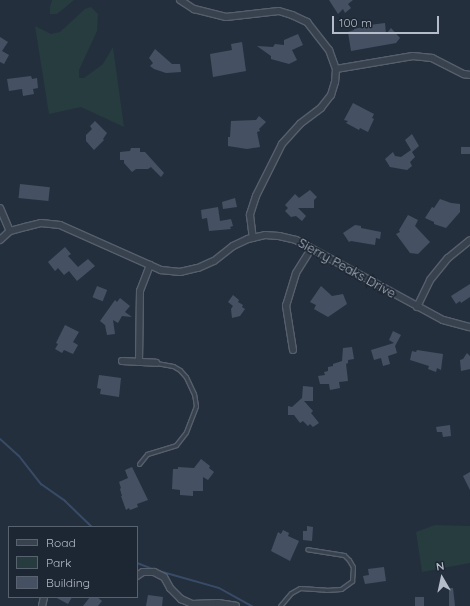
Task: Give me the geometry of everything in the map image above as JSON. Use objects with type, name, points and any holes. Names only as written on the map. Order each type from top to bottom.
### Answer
[{"type":"street","points":[[180,0],[194,9],[226,17],[279,11],[292,15],[307,22],[329,50],[336,68],[335,82],[331,95],[321,108],[300,124],[282,144],[256,196],[250,215],[253,238]]},
{"type":"street","points":[[336,68],[413,56],[432,58],[464,74],[470,75]]},
{"type":"street","points":[[0,208],[10,231]]},
{"type":"street","name":"Sierry Peaks Drive","points":[[0,240],[10,231],[41,223],[60,225],[161,270],[180,272],[198,268],[214,261],[233,246],[253,238],[265,235],[279,236],[296,240],[443,320],[460,326],[470,327]]},
{"type":"street","points":[[417,307],[430,280],[448,258],[470,240]]},
{"type":"street","points":[[293,350],[286,306],[296,273],[311,249]]},
{"type":"street","points":[[139,362],[140,291],[150,265]]},
{"type":"street","points":[[122,361],[156,362]]},
{"type":"street","points":[[138,575],[143,572],[154,572],[164,577],[170,588],[181,599],[192,604],[218,603],[236,606]]},
{"type":"lane","points":[[138,464],[147,454],[172,448],[176,445],[186,432],[196,406],[194,394],[186,377],[180,370],[173,366],[156,362]]},
{"type":"lane","points":[[280,606],[291,593],[300,588],[326,590],[341,589],[352,581],[352,567],[350,560],[344,554],[307,549]]},
{"type":"green space","points":[[52,0],[74,0],[57,14],[50,14]]},
{"type":"green space","points":[[91,7],[98,14],[97,31],[79,70],[79,78],[84,78],[103,64],[113,47],[124,127],[81,107],[49,114],[35,26],[51,34],[60,32],[85,9]]},
{"type":"green space","points":[[435,525],[470,526],[470,563],[422,572],[416,532]]},
{"type":"building","points":[[329,0],[353,0],[348,4],[351,8],[345,13],[343,9],[338,14]]},
{"type":"building","points":[[385,23],[386,34],[391,28],[400,38],[396,43],[351,51],[348,32],[363,27],[362,26]]},
{"type":"building","points":[[298,34],[303,45],[292,50],[297,60],[289,64],[271,59],[271,56],[257,46],[273,47],[275,44],[284,45],[284,40]]},
{"type":"building","points":[[0,37],[8,42],[2,51],[9,55],[4,64],[0,62]]},
{"type":"building","points":[[242,42],[246,71],[213,77],[210,54],[232,50],[231,44]]},
{"type":"building","points":[[155,49],[172,64],[180,64],[181,72],[166,73],[150,66],[153,63],[149,58]]},
{"type":"building","points":[[31,76],[32,79],[37,78],[38,88],[33,89],[34,94],[23,96],[22,89],[9,91],[7,79]]},
{"type":"building","points":[[353,103],[374,114],[372,118],[374,119],[368,132],[360,128],[359,130],[346,123],[348,121],[344,120]]},
{"type":"building","points":[[259,116],[266,122],[259,129],[260,131],[257,132],[260,147],[247,149],[228,146],[231,121],[256,120]]},
{"type":"building","points":[[95,121],[107,133],[103,139],[104,140],[94,150],[86,141],[86,135],[92,129],[90,126]]},
{"type":"building","points":[[412,134],[419,146],[412,152],[415,157],[410,162],[412,166],[407,170],[390,167],[385,159],[393,152],[395,156],[401,157],[411,150],[405,140]]},
{"type":"building","points":[[461,147],[470,147],[470,154],[461,154]]},
{"type":"building","points":[[131,148],[140,148],[140,152],[145,152],[164,173],[161,177],[151,167],[148,169],[136,169],[132,172],[124,163],[124,160],[120,160],[120,152],[130,151]]},
{"type":"building","points":[[20,184],[50,187],[48,201],[19,198]]},
{"type":"building","points":[[310,190],[317,197],[314,200],[314,208],[298,208],[306,216],[302,221],[296,216],[291,217],[285,211],[288,208],[285,205],[295,194],[299,198]]},
{"type":"building","points":[[235,198],[237,207],[223,209],[222,202]]},
{"type":"building","points":[[440,199],[451,203],[460,204],[460,212],[446,228],[434,224],[434,222],[425,218],[432,207],[434,208]]},
{"type":"building","points":[[218,207],[220,221],[231,219],[233,226],[230,227],[231,229],[209,231],[207,218],[202,219],[201,210]]},
{"type":"building","points":[[408,215],[418,220],[415,226],[430,242],[418,254],[410,253],[396,234],[400,232],[399,230]]},
{"type":"building","points":[[355,225],[361,226],[361,228],[381,232],[380,239],[376,238],[375,245],[351,241],[349,242],[343,233]]},
{"type":"building","points":[[65,247],[71,254],[68,256],[78,267],[88,259],[95,266],[77,281],[69,271],[64,275],[58,268],[55,271],[48,262]]},
{"type":"building","points":[[470,284],[470,297],[461,303],[460,301],[456,304],[451,296]]},
{"type":"building","points":[[97,286],[107,290],[103,301],[93,297]]},
{"type":"building","points":[[321,286],[332,296],[343,294],[347,304],[328,317],[314,309],[316,305],[310,302]]},
{"type":"building","points":[[233,295],[239,300],[238,302],[243,305],[242,307],[245,309],[240,316],[232,318],[231,309],[233,306],[228,302]]},
{"type":"building","points":[[120,298],[130,306],[125,312],[132,317],[122,316],[118,323],[113,320],[115,334],[107,335],[105,325],[100,321],[115,300],[117,302]]},
{"type":"building","points":[[65,325],[79,332],[73,342],[78,345],[73,354],[64,350],[62,353],[55,349],[58,344],[56,343]]},
{"type":"building","points":[[393,331],[401,335],[395,346],[397,353],[388,356],[390,364],[383,366],[381,358],[374,360],[371,350],[394,343],[389,340]]},
{"type":"building","points":[[352,347],[354,359],[348,360],[348,363],[346,364],[348,381],[339,382],[340,388],[330,390],[329,384],[320,384],[318,376],[325,375],[324,372],[328,371],[328,367],[342,361],[343,348]]},
{"type":"building","points":[[417,350],[443,354],[441,370],[437,368],[436,372],[428,369],[429,366],[410,360],[412,351],[416,352]]},
{"type":"building","points":[[467,353],[470,356],[470,369],[461,371],[460,360],[463,359]]},
{"type":"building","points":[[99,375],[121,378],[119,397],[100,394],[101,389],[97,388]]},
{"type":"building","points":[[303,386],[313,387],[313,401],[304,401],[313,411],[311,413],[319,423],[313,427],[310,424],[308,426],[303,421],[300,423],[294,415],[288,415],[288,406],[292,407],[302,398]]},
{"type":"building","points":[[450,425],[451,436],[443,437],[442,432],[437,432],[436,427]]},
{"type":"building","points":[[201,459],[210,466],[209,468],[214,472],[208,480],[203,477],[203,491],[193,491],[193,496],[180,495],[180,490],[172,489],[173,469],[178,469],[178,467],[194,468]]},
{"type":"building","points":[[132,467],[148,500],[137,504],[138,507],[130,510],[129,508],[126,510],[121,496],[119,482],[128,478],[125,470]]},
{"type":"building","points":[[470,472],[470,490],[463,476]]},
{"type":"building","points":[[307,526],[313,527],[312,541],[303,540],[303,531],[307,531]]},
{"type":"building","points":[[283,530],[289,533],[288,536],[299,541],[290,561],[271,551],[278,532],[281,534]]},
{"type":"building","points":[[384,567],[386,581],[365,584],[363,576],[369,575],[368,569]]},
{"type":"building","points":[[449,588],[453,588],[455,606],[449,606]]},
{"type":"building","points":[[148,595],[163,597],[162,606],[146,606]]},
{"type":"building","points":[[415,597],[424,597],[424,606],[415,606]]},
{"type":"building","points":[[57,598],[71,598],[68,604]]},
{"type":"building","points":[[89,598],[98,598],[102,601],[98,606],[83,606]]},
{"type":"waterway","points":[[0,439],[19,456],[41,484],[65,501],[91,526]]},
{"type":"waterway","points":[[138,563],[153,569]]},
{"type":"waterway","points":[[159,571],[219,588],[252,606]]}]
